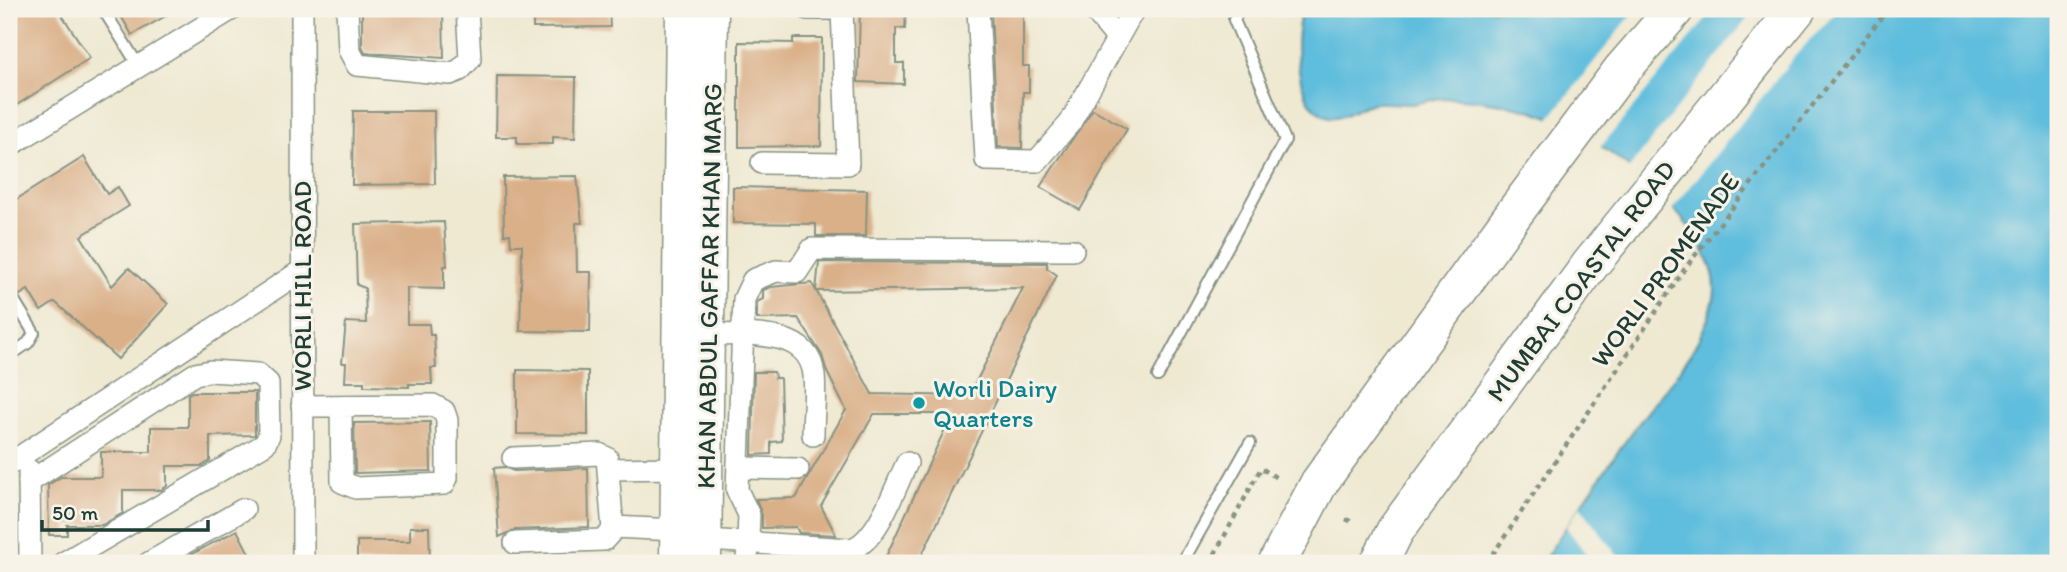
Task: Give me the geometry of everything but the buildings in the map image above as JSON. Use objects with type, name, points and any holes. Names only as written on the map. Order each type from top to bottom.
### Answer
[{"type":"highway","points":[[1277,563],[1320,483],[1515,212],[1621,71],[1675,9]]},
{"type":"highway","name":"MUMBAI COASTAL ROAD","points":[[1379,563],[1395,531],[1590,265],[1797,9]]},
{"type":"main road","name":"KHAN ABDUL GAFFAR KHAN MARG","points":[[676,563],[682,9]]},
{"type":"main road","name":"KHAN ABDUL GAFFAR KHAN MARG","points":[[706,552],[712,9]]},
{"type":"street","points":[[9,146],[232,9]]},
{"type":"street","name":"WORLI HILL ROAD","points":[[302,9],[303,563]]},
{"type":"street","points":[[347,9],[349,50],[357,65],[450,74],[460,70],[470,59],[467,9]]},
{"type":"street","points":[[762,163],[848,164],[842,9],[808,9]]},
{"type":"street","points":[[978,9],[986,160],[1037,161],[1070,123],[1134,9]]},
{"type":"street","points":[[1093,9],[1117,38]]},
{"type":"street","points":[[748,553],[749,515],[737,490],[737,468],[741,335],[747,286],[753,280],[776,271],[797,272],[812,249],[1073,250]]},
{"type":"street","points":[[30,563],[29,482],[21,456],[302,271]]},
{"type":"street","points":[[708,335],[775,335],[786,338],[802,351],[814,372],[813,435]]},
{"type":"street","points":[[29,482],[202,371],[258,374],[268,383],[268,439]]},
{"type":"street","points":[[302,406],[433,405],[444,411],[447,420],[444,484],[438,487],[356,488],[342,482],[341,406]]},
{"type":"street","points":[[63,563],[268,439],[302,439]]},
{"type":"street","points":[[513,458],[599,454],[607,458],[612,527],[611,534],[604,540],[515,543]]},
{"type":"street","points":[[706,552],[797,555],[861,546],[872,534],[907,463]]},
{"type":"street","points":[[609,469],[677,468]]},
{"type":"street","points":[[737,468],[798,469]]},
{"type":"street","points":[[149,563],[244,509]]},
{"type":"street","points":[[612,527],[676,530]]},
{"type":"lane","points":[[103,9],[138,65]]},
{"type":"lane","points":[[1158,376],[1285,140],[1234,20],[1239,9]]},
{"type":"lane","points":[[9,292],[34,333],[28,343],[9,356]]},
{"type":"lane","points":[[1182,563],[1250,443]]},
{"type":"path","name":"WORLI PROMENADE","points":[[1487,563],[1686,267],[1888,9]]},
{"type":"path","points":[[1210,563],[1261,468],[1277,478]]},
{"type":"path","points":[[1346,519],[1354,523]]},
{"type":"water","points":[[1303,9],[2058,9],[2058,563],[1542,563],[1692,351],[1702,334],[1714,298],[1713,273],[1701,246],[1682,218],[1657,192],[1601,146],[1574,129],[1540,113],[1499,104],[1443,98],[1412,104],[1373,103],[1335,117],[1318,111],[1309,101],[1299,70],[1298,35]]},
{"type":"pier","points":[[1636,9],[1714,9],[1599,149],[1548,120]]},
{"type":"pier","points":[[1755,9],[1839,9],[1794,57],[1671,211],[1627,171]]},
{"type":"pier","points":[[1580,506],[1623,563],[1593,563],[1566,527]]},
{"type":"place","name":"Worli Dairy Quarters","points":[[919,403]]}]
